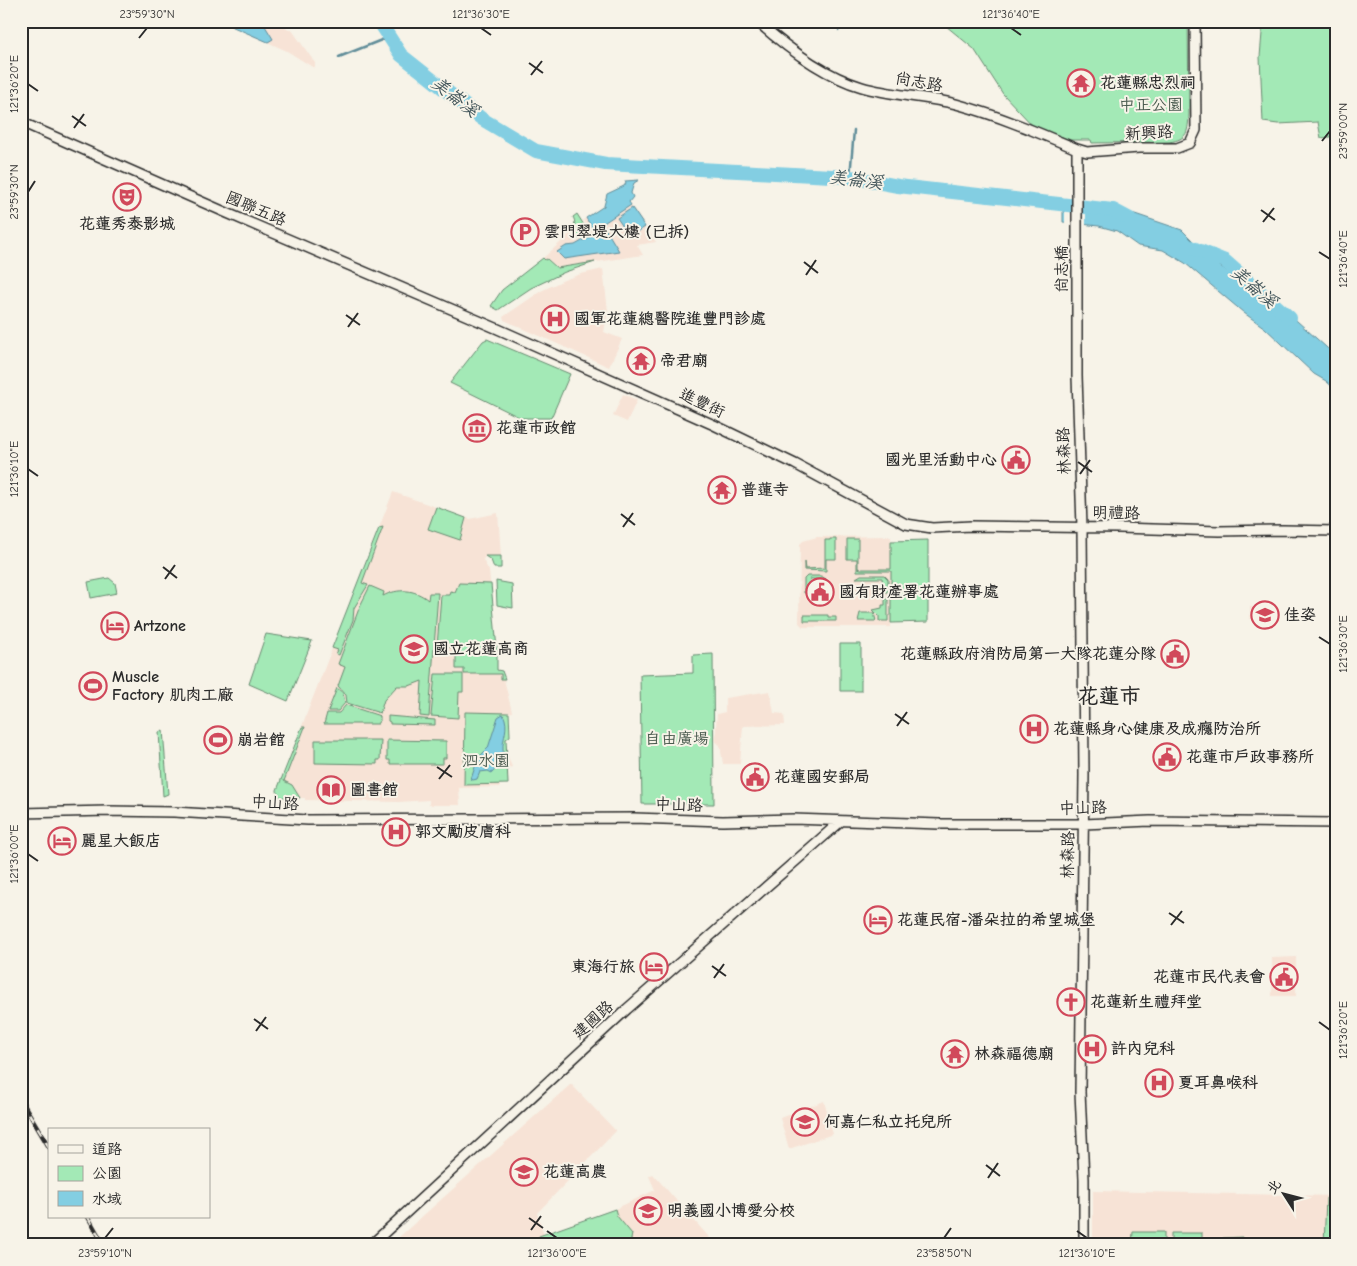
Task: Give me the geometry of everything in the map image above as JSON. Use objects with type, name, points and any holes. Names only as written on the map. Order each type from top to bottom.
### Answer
[{"type":"street","name":"尚志路","points":[[757,21],[783,43],[844,81],[863,88],[955,104],[1014,124],[1077,149]]},
{"type":"street","name":"新興路","points":[[1077,149],[1087,152],[1139,148],[1177,148],[1190,142],[1196,130],[1195,21]]},
{"type":"street","name":"國聯五路","points":[[21,122],[480,322]]},
{"type":"street","name":"尚志橋","points":[[1077,149],[1077,376]]},
{"type":"street","name":"進豐街","points":[[480,322],[507,332],[714,424],[795,464],[906,524]]},
{"type":"street","name":"林森路","points":[[1077,376],[1082,528],[1084,824],[1080,1092],[1084,1179],[1084,1245]]},
{"type":"street","name":"明禮路","points":[[906,524],[932,528],[971,526],[1219,532],[1331,531]]},
{"type":"street","name":"中山路","points":[[21,813],[174,812],[308,820],[634,818],[723,821],[793,819],[840,822],[1084,824],[1150,822],[1336,823]]},
{"type":"street","name":"建國路","points":[[371,1245],[627,1009],[840,822]]},
{"type":"shaded area","points":[[233,21],[282,21],[288,30],[292,30],[315,63],[314,68],[287,51],[231,26]]},
{"type":"shaded area","points":[[631,205],[656,242],[637,245],[643,255],[557,268],[548,259],[546,261],[543,258],[570,234],[577,242],[591,234],[583,220],[586,218],[594,230]]},
{"type":"shaded area","name":"國軍花蓮總醫院進豐門診處","points":[[603,269],[608,311],[604,332],[622,339],[609,367],[504,320],[503,317],[541,291],[564,280]]},
{"type":"shaded area","points":[[623,394],[637,400],[627,422],[613,416]]},
{"type":"shaded area","name":"國立花蓮高商","points":[[393,492],[470,519],[498,513],[501,556],[485,556],[483,560],[489,571],[497,649],[497,670],[502,671],[512,712],[485,717],[493,736],[507,754],[512,767],[499,770],[500,787],[459,788],[460,805],[429,805],[429,800],[399,802],[305,800],[305,798],[278,797],[277,790]]},
{"type":"shaded area","points":[[891,536],[891,627],[803,627],[799,623],[800,544],[803,541],[817,537]]},
{"type":"shaded area","name":"佳姿","points":[[1250,607],[1279,608],[1279,620],[1250,619]]},
{"type":"shaded area","points":[[770,691],[774,713],[784,714],[785,725],[743,726],[740,764],[723,764],[720,745],[715,741],[717,714],[725,712],[725,698]]},
{"type":"shaded area","name":"花蓮市民代表會","points":[[1296,957],[1296,996],[1272,996],[1272,958]]},
{"type":"shaded area","name":"花蓮高農","points":[[571,1084],[616,1131],[537,1213],[544,1235],[615,1209],[655,1190],[649,1176],[653,1174],[716,1245],[390,1245]]},
{"type":"shaded area","name":"何嘉仁私立托兒所","points":[[824,1101],[833,1134],[789,1149],[780,1118]]},
{"type":"shaded area","points":[[1093,1191],[1336,1196],[1336,1245],[1093,1245]]},
{"type":"green space","name":"中正公園","points":[[940,21],[1188,21],[1189,114],[1186,134],[1180,139],[1169,142],[1092,143],[1091,140],[1071,140],[1034,127],[1003,94],[974,49]]},
{"type":"green space","points":[[1263,21],[1336,21],[1336,134],[1321,138],[1318,122],[1278,124],[1263,122],[1260,57]]},
{"type":"green space","points":[[577,214],[589,233],[578,239],[571,231],[575,224],[573,217]]},
{"type":"green space","points":[[543,258],[547,259],[557,268],[595,262],[565,272],[531,288],[498,310],[491,306],[502,290]]},
{"type":"green space","points":[[487,339],[570,374],[551,418],[521,418],[450,383],[483,341]]},
{"type":"green space","points":[[436,507],[466,518],[460,540],[428,529]]},
{"type":"green space","points":[[383,527],[362,583],[368,585],[354,608],[353,620],[339,655],[336,654],[338,650],[332,648],[379,528]]},
{"type":"green space","points":[[836,539],[836,559],[826,559],[826,571],[804,570],[804,562],[805,569],[825,568],[825,540]]},
{"type":"green space","points":[[847,539],[858,539],[858,568],[861,569],[891,569],[891,541],[928,540],[928,622],[891,623],[891,571],[857,571],[857,559],[847,559]]},
{"type":"green space","points":[[485,556],[501,556],[501,568],[494,568],[491,560]]},
{"type":"green space","points":[[861,575],[884,575],[888,579],[888,592],[883,592],[882,578],[856,578]]},
{"type":"green space","points":[[807,576],[821,576],[826,579],[810,579],[809,589],[807,593],[804,593],[804,579]]},
{"type":"green space","points":[[109,578],[115,583],[117,593],[91,598],[88,582]]},
{"type":"green space","points":[[496,581],[512,584],[513,608],[497,605]]},
{"type":"green space","points":[[459,583],[491,584],[497,670],[502,671],[505,679],[501,679],[501,674],[464,674],[464,669],[456,669],[456,647],[437,647],[441,595],[449,595],[450,591],[455,592]]},
{"type":"green space","points":[[370,586],[384,592],[383,596],[389,593],[406,591],[423,596],[428,600],[429,593],[438,593],[429,717],[420,716],[422,681],[409,686],[397,686],[384,700],[380,713],[347,703],[346,695],[338,686],[345,667],[338,664],[360,606]]},
{"type":"green space","points":[[885,599],[888,599],[888,621],[879,621],[879,616],[873,610],[882,608],[882,605],[885,605]]},
{"type":"green space","points":[[860,613],[874,613],[876,621],[858,621]]},
{"type":"green space","points":[[804,615],[828,615],[828,617],[836,617],[836,621],[804,621]]},
{"type":"green space","points":[[266,634],[312,641],[288,701],[249,684]]},
{"type":"green space","points":[[840,644],[861,644],[861,691],[840,691]]},
{"type":"green space","name":"自由廣場","points":[[713,654],[714,804],[642,804],[640,675],[693,673],[693,655]]},
{"type":"green space","points":[[435,674],[463,674],[463,692],[459,692],[458,718],[431,716]]},
{"type":"green space","points":[[337,688],[343,693],[345,703],[338,711],[328,711]]},
{"type":"green space","points":[[346,705],[380,716],[380,721],[378,724],[324,724],[327,713],[339,713]]},
{"type":"green space","name":"泗水園","points":[[465,712],[509,713],[510,736],[506,739],[508,784],[464,785]]},
{"type":"green space","points":[[388,716],[435,720],[435,725],[390,724]]},
{"type":"green space","points":[[302,727],[305,727],[284,781],[292,785],[300,798],[278,797],[277,790]]},
{"type":"green space","points":[[163,730],[168,794],[163,796],[159,732]]},
{"type":"green space","points":[[315,740],[381,740],[380,760],[377,760],[377,764],[315,763]]},
{"type":"green space","points":[[387,740],[446,741],[446,758],[443,758],[443,764],[390,764],[390,760],[387,760]]},
{"type":"green space","points":[[1326,1198],[1336,1198],[1336,1245],[1324,1245]]},
{"type":"green space","points":[[615,1209],[617,1216],[632,1234],[630,1245],[534,1245],[539,1236]]},
{"type":"green space","points":[[1133,1232],[1164,1232],[1164,1245],[1132,1245]]},
{"type":"green space","points":[[1171,1233],[1202,1233],[1202,1245],[1171,1245]]},
{"type":"green space","points":[[1242,1237],[1242,1245],[1223,1245],[1223,1238]]},
{"type":"water","points":[[233,21],[262,21],[273,39],[268,42],[231,26]]},
{"type":"water","points":[[639,180],[634,183],[631,193],[633,197],[629,202],[631,205],[593,230],[586,218],[604,206],[607,194],[624,186],[625,181]]},
{"type":"water","points":[[1063,203],[1135,214],[1182,230],[1213,261],[1297,321],[1336,356],[1336,390],[1314,374],[1265,328],[1244,313],[1185,263],[1163,250],[1138,246],[1117,231],[1099,226],[1063,222]]},
{"type":"water","points":[[632,208],[645,227],[630,237],[617,218]]},
{"type":"water","points":[[605,228],[619,251],[564,259],[557,252],[566,246],[575,245]]},
{"type":"water","points":[[503,714],[506,724],[503,750],[506,762],[501,763],[492,773],[488,771],[480,772],[477,779],[473,780],[471,779],[478,758],[488,748],[498,717]]},
{"type":"pier","points":[[1065,201],[1086,204],[1086,227],[1065,225]]},
{"type":"waterway","name":"美崙溪","points":[[379,21],[401,55],[482,119],[536,151],[606,164],[850,177],[898,186],[1113,210],[1130,219]]},
{"type":"waterway","points":[[839,21],[839,30]]},
{"type":"waterway","points":[[339,57],[389,37]]},
{"type":"waterway","points":[[850,177],[854,130]]},
{"type":"waterway","name":"美崙溪","points":[[1188,246],[1225,261],[1290,318]]},
{"type":"railway","points":[[21,1100],[48,1145]]},
{"type":"railway","points":[[89,1218],[104,1245]]},
{"type":"place","name":"花蓮縣忠烈祠","points":[[1081,83]]},
{"type":"place","name":"花蓮秀泰影城","points":[[127,197]]},
{"type":"place","name":"雲門翠堤大樓 (已拆)","points":[[525,232]]},
{"type":"place","name":"國軍花蓮總醫院進豐門診處","points":[[555,319]]},
{"type":"place","name":"帝君廟","points":[[641,361]]},
{"type":"place","name":"花蓮市政館","points":[[477,428]]},
{"type":"place","name":"國光里活動中心","points":[[1016,460]]},
{"type":"place","name":"普蓮寺","points":[[722,490]]},
{"type":"place","name":"國有財產署花蓮辦事處","points":[[820,592]]},
{"type":"place","name":"佳姿","points":[[1265,615]]},
{"type":"place","name":"Artzone","points":[[115,626]]},
{"type":"place","name":"國立花蓮高商","points":[[414,649]]},
{"type":"place","name":"花蓮縣政府消防局第一大隊花蓮分隊","points":[[1175,654]]},
{"type":"place","name":"Muscle Factory 肌肉工廠","points":[[93,686]]},
{"type":"place","name":"花蓮縣身心健康及成癮防治所","points":[[1034,729]]},
{"type":"place","name":"崩岩館","points":[[218,740]]},
{"type":"place","name":"花蓮市戶政事務所","points":[[1167,757]]},
{"type":"place","name":"花蓮國安郵局","points":[[755,777]]},
{"type":"place","name":"圖書館","points":[[331,790]]},
{"type":"place","name":"郭文勵皮膚科","points":[[396,832]]},
{"type":"place","name":"麗星大飯店","points":[[62,841]]},
{"type":"place","name":"花蓮民宿-潘朵拉的希望城堡","points":[[878,920]]},
{"type":"place","name":"東海行旅","points":[[654,967]]},
{"type":"place","name":"花蓮市民代表會","points":[[1284,977]]},
{"type":"place","name":"花蓮新生禮拜堂","points":[[1071,1002]]},
{"type":"place","name":"許內兒科","points":[[1092,1049]]},
{"type":"place","name":"林森福德廟","points":[[955,1054]]},
{"type":"place","name":"夏耳鼻喉科","points":[[1159,1083]]},
{"type":"place","name":"何嘉仁私立托兒所","points":[[805,1122]]},
{"type":"place","name":"花蓮高農","points":[[524,1172]]},
{"type":"place","name":"明義國小博愛分校","points":[[648,1211]]},
{"type":"district","name":"花蓮市","points":[[1109,696]]}]
